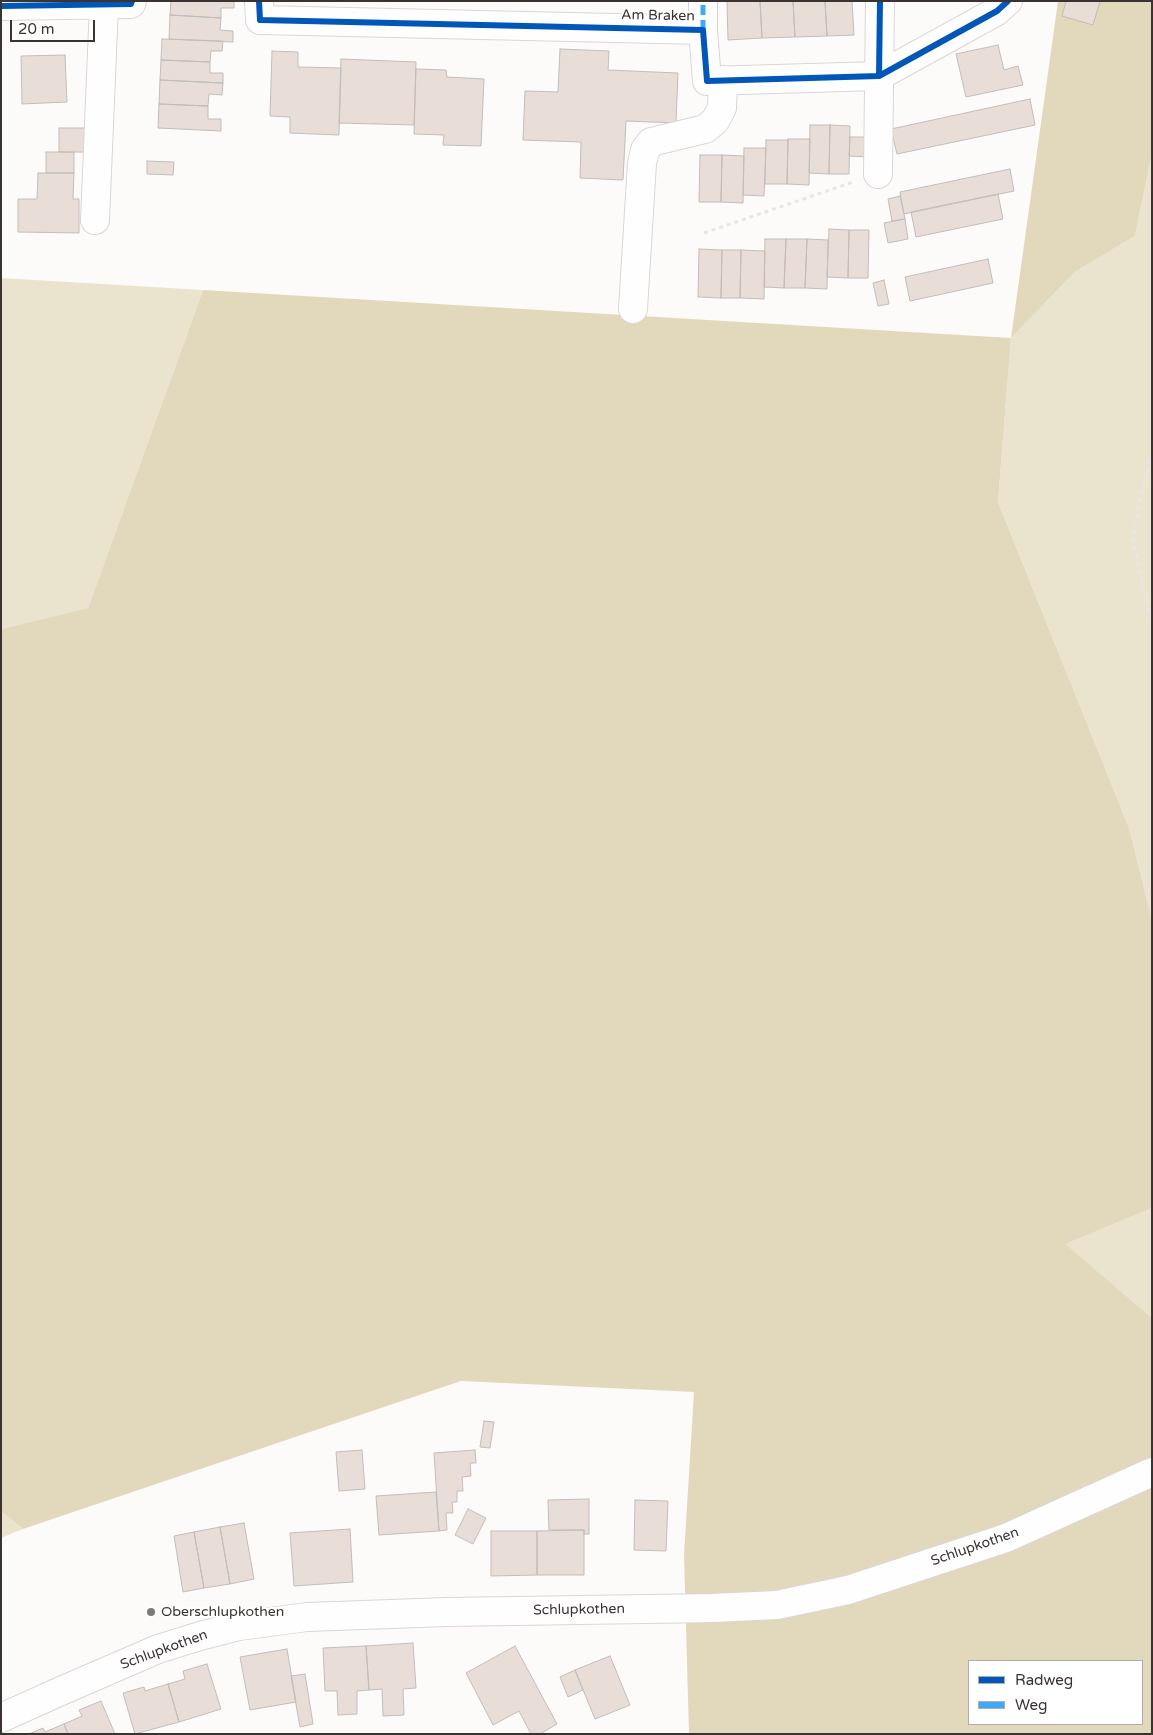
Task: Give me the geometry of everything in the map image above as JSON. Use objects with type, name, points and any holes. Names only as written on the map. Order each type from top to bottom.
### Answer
[{"type":"main road","points":[[1,6],[131,4],[132,1]]},
{"type":"main road","name":"Am Braken","points":[[259,1],[260,20],[703,30],[707,81],[879,76],[997,11],[1008,1]]},
{"type":"main road","points":[[703,1],[703,30]]},
{"type":"main road","points":[[878,174],[880,1]]},
{"type":"main road","points":[[95,220],[104,5]]},
{"type":"main road","points":[[633,309],[642,163],[645,150],[651,142],[705,130],[716,121],[722,108],[723,80]]},
{"type":"main road","name":"Schlupkothen","points":[[1,1718],[60,1690],[158,1649],[239,1626],[307,1617],[777,1605],[848,1590],[1006,1538],[1152,1472]]},
{"type":"path","points":[[704,233],[878,174]]},
{"type":"path","points":[[1152,452],[1141,495],[1133,539],[1148,614],[1152,620]]},
{"type":"shaded area","points":[[1058,1],[1152,1],[1152,153],[1135,236],[1075,272],[1011,338]]},
{"type":"shaded area","points":[[1152,153],[1152,920],[1129,828],[998,502],[1011,338],[1075,272],[1135,236]]},
{"type":"shaded area","points":[[1,278],[203,290],[88,608],[1,629]]},
{"type":"shaded area","points":[[203,290],[1011,338],[998,502],[1129,828],[1152,920],[1152,1208],[1065,1244],[1152,1318],[1152,1734],[689,1734],[684,1555],[694,1392],[461,1381],[23,1529],[1,1511],[1,629],[88,608]]},
{"type":"shaded area","points":[[1152,1208],[1152,1318],[1064,1244]]},
{"type":"shaded area","points":[[1,1511],[23,1529],[1,1538]]},
{"type":"building","points":[[171,1],[234,1],[234,8],[221,8],[221,18],[170,15]]},
{"type":"building","points":[[727,1],[760,1],[762,38],[728,40]]},
{"type":"building","points":[[760,1],[793,1],[795,37],[762,38]]},
{"type":"building","points":[[793,1],[825,1],[827,36],[795,37]]},
{"type":"building","points":[[825,1],[852,1],[854,35],[827,36]]},
{"type":"building","points":[[1066,1],[1100,1],[1093,25],[1062,16]]},
{"type":"building","points":[[170,15],[221,18],[220,30],[233,31],[233,42],[169,39]]},
{"type":"building","points":[[162,39],[223,41],[222,51],[211,51],[210,62],[161,60]]},
{"type":"building","points":[[998,45],[1004,70],[1018,66],[1023,85],[966,97],[956,54]]},
{"type":"building","points":[[560,49],[609,51],[608,70],[678,73],[676,123],[626,121],[623,180],[580,178],[581,142],[523,140],[525,91],[558,92]]},
{"type":"building","points":[[272,51],[298,52],[298,67],[341,68],[339,135],[290,133],[290,117],[270,116]]},
{"type":"building","points":[[65,55],[67,102],[22,104],[21,56]]},
{"type":"building","points":[[341,59],[416,62],[414,125],[339,123]]},
{"type":"building","points":[[161,60],[210,62],[210,73],[223,73],[223,83],[160,80]]},
{"type":"building","points":[[416,69],[446,70],[447,77],[484,79],[481,146],[443,145],[444,135],[414,134]]},
{"type":"building","points":[[160,80],[223,83],[222,95],[209,94],[208,106],[159,104]]},
{"type":"building","points":[[1030,99],[1035,125],[897,154],[891,129]]},
{"type":"building","points":[[159,104],[208,106],[208,119],[221,119],[221,131],[158,128]]},
{"type":"building","points":[[810,125],[830,125],[829,174],[809,173]]},
{"type":"building","points":[[830,125],[850,126],[849,174],[829,174]]},
{"type":"building","points":[[59,128],[85,128],[85,152],[59,152]]},
{"type":"building","points":[[850,137],[872,137],[871,157],[849,156]]},
{"type":"building","points":[[788,139],[810,139],[809,185],[787,184]]},
{"type":"building","points":[[766,140],[788,140],[787,184],[765,184]]},
{"type":"building","points":[[744,148],[766,148],[764,196],[743,195]]},
{"type":"building","points":[[46,152],[74,152],[74,173],[46,173]]},
{"type":"building","points":[[700,155],[722,155],[721,202],[699,202]]},
{"type":"building","points":[[722,155],[744,156],[743,203],[721,202]]},
{"type":"building","points":[[147,161],[174,162],[173,175],[147,174]]},
{"type":"building","points":[[1010,169],[1014,191],[904,214],[900,192]]},
{"type":"building","points":[[38,173],[74,173],[73,199],[79,199],[79,233],[18,232],[18,199],[37,199]]},
{"type":"building","points":[[998,194],[1003,219],[916,237],[911,212]]},
{"type":"building","points":[[900,196],[905,219],[892,221],[888,199]]},
{"type":"building","points":[[905,219],[908,239],[888,243],[884,223]]},
{"type":"building","points":[[829,229],[849,230],[848,278],[827,277]]},
{"type":"building","points":[[849,230],[869,230],[868,278],[848,278]]},
{"type":"building","points":[[765,239],[786,239],[784,288],[764,287]]},
{"type":"building","points":[[786,239],[807,239],[805,288],[784,288]]},
{"type":"building","points":[[807,239],[828,240],[827,289],[805,288]]},
{"type":"building","points":[[699,249],[722,250],[721,298],[698,297]]},
{"type":"building","points":[[722,250],[741,250],[740,298],[721,298]]},
{"type":"building","points":[[741,250],[765,251],[764,299],[740,298]]},
{"type":"building","points":[[988,259],[993,283],[910,301],[905,277]]},
{"type":"building","points":[[884,280],[889,304],[878,306],[873,283]]},
{"type":"building","points":[[484,1421],[494,1422],[490,1448],[480,1447]]},
{"type":"building","points":[[362,1450],[365,1489],[339,1491],[336,1452]]},
{"type":"building","points":[[475,1450],[476,1463],[470,1463],[471,1476],[462,1477],[463,1491],[457,1491],[457,1502],[452,1502],[453,1513],[446,1513],[447,1530],[439,1531],[434,1453]]},
{"type":"building","points":[[436,1492],[439,1531],[379,1535],[376,1496]]},
{"type":"building","points":[[589,1499],[589,1534],[584,1534],[584,1530],[549,1530],[548,1500]]},
{"type":"building","points":[[635,1500],[668,1501],[666,1551],[634,1550]]},
{"type":"building","points":[[468,1509],[486,1518],[473,1544],[455,1535]]},
{"type":"building","points":[[244,1523],[254,1579],[230,1584],[220,1527]]},
{"type":"building","points":[[220,1527],[230,1584],[204,1588],[194,1532]]},
{"type":"building","points":[[350,1529],[353,1582],[294,1586],[290,1533]]},
{"type":"building","points":[[584,1530],[584,1575],[537,1575],[537,1531]]},
{"type":"building","points":[[491,1531],[537,1531],[537,1575],[491,1576]]},
{"type":"building","points":[[194,1532],[204,1588],[183,1592],[174,1536]]},
{"type":"building","points":[[413,1643],[416,1688],[403,1689],[404,1715],[383,1716],[382,1689],[369,1690],[366,1646]]},
{"type":"building","points":[[366,1646],[369,1690],[357,1691],[357,1714],[338,1715],[337,1691],[325,1691],[323,1648]]},
{"type":"building","points":[[515,1646],[557,1724],[540,1734],[531,1734],[519,1711],[493,1725],[466,1673]]},
{"type":"building","points":[[287,1649],[296,1702],[250,1710],[240,1657]]},
{"type":"building","points":[[610,1656],[630,1705],[595,1719],[575,1670]]},
{"type":"building","points":[[207,1664],[221,1709],[179,1722],[168,1684],[185,1679],[183,1671]]},
{"type":"building","points":[[575,1670],[583,1690],[568,1697],[560,1677]]},
{"type":"building","points":[[305,1674],[313,1724],[300,1727],[291,1676]]},
{"type":"building","points":[[168,1684],[179,1722],[135,1734],[123,1693],[144,1687],[145,1691]]},
{"type":"building","points":[[101,1701],[115,1734],[68,1734],[64,1724],[82,1716],[79,1710]]},
{"type":"building","points":[[64,1724],[68,1734],[29,1734],[43,1728],[45,1732]]},
{"type":"marked path","points":[[703,1],[703,30]]},
{"type":"cycle path","points":[[1,6],[131,4],[132,1]]},
{"type":"cycle path","points":[[259,1],[260,20],[703,30],[707,81],[879,76],[997,11],[1008,1]]},
{"type":"cycle path","points":[[879,76],[880,1]]},
{"type":"place","name":"Oberschlupkothen","points":[[151,1612]]}]
